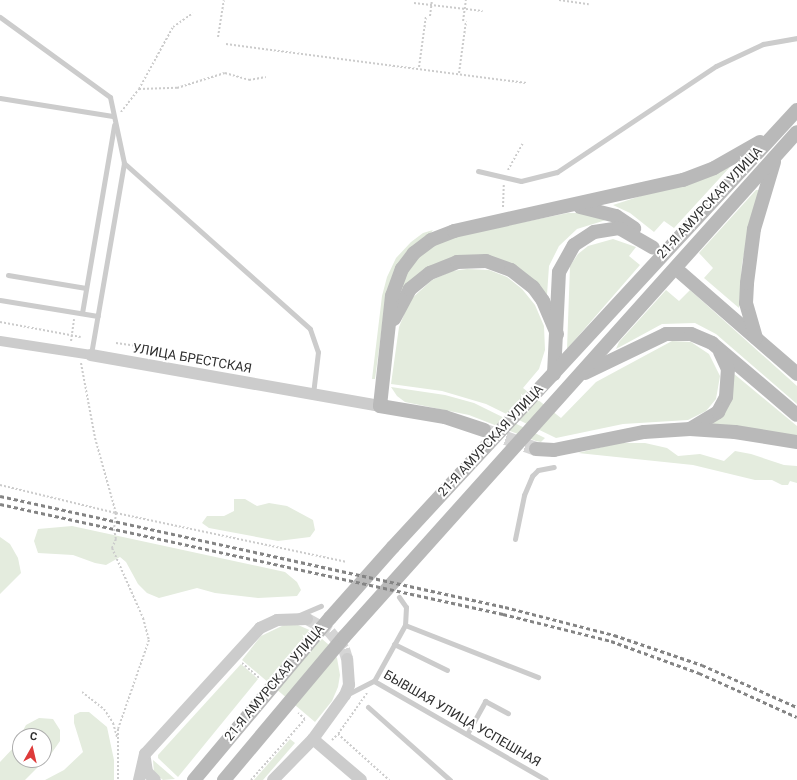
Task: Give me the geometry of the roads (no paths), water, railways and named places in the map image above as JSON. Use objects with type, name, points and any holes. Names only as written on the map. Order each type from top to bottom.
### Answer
[{"type":"main road","name":"21-Я АМУРСКАЯ УЛИЦА","points":[[194,778],[393,547],[797,110]]},
{"type":"main road","name":"21-Я АМУРСКАЯ УЛИЦА","points":[[224,780],[281,711],[580,376],[656,288],[797,132]]},
{"type":"main road","points":[[484,430],[445,417],[380,406],[394,287],[407,260],[423,246],[454,231],[572,206],[683,180],[720,164],[758,142],[767,141]]},
{"type":"main road","points":[[756,338],[746,303],[746,283],[754,228],[776,156]]},
{"type":"main road","points":[[554,374],[559,272],[574,244],[594,232],[612,228],[626,230],[648,244],[630,224],[616,216],[572,206]]},
{"type":"main road","points":[[390,331],[401,302],[414,284],[441,266],[471,260],[498,264],[523,278],[542,300],[557,334]]},
{"type":"main road","points":[[681,273],[797,374]]},
{"type":"main road","points":[[580,376],[666,334],[691,334],[705,339],[797,415]]},
{"type":"main road","points":[[690,429],[718,412],[726,397],[728,369],[719,350]]},
{"type":"main road","points":[[536,449],[554,450],[644,432],[690,429],[748,434],[797,442]]},
{"type":"street","name":"УЛИЦА БРЕСТСКАЯ","points":[[0,341],[380,406]]},
{"type":"street","points":[[139,780],[145,754],[260,628],[277,620],[291,618],[306,619]]},
{"type":"street","points":[[273,780],[313,739],[345,695],[349,685],[347,659]]},
{"type":"street","points":[[313,739],[361,780]]},
{"type":"street","points":[[145,754],[147,772],[155,780]]},
{"type":"lane","points":[[0,17],[110,96],[124,163],[91,356]]},
{"type":"lane","points":[[478,171],[521,181],[568,167],[716,66],[763,44],[797,38]]},
{"type":"lane","points":[[0,98],[114,119]]},
{"type":"lane","points":[[82,313],[114,119]]},
{"type":"lane","points":[[124,163],[310,329],[318,352],[313,395]]},
{"type":"lane","points":[[8,275],[86,288]]},
{"type":"lane","points":[[0,300],[98,316]]},
{"type":"lane","points":[[515,539],[524,495],[532,476],[538,470],[554,467]]},
{"type":"lane","points":[[374,681],[405,625],[406,607],[400,597]]},
{"type":"lane","points":[[291,618],[321,606]]},
{"type":"lane","points":[[405,625],[538,677]]},
{"type":"lane","points":[[394,644],[447,670]]},
{"type":"lane","name":"БЫВШАЯ УЛИЦА УСПЕШНАЯ","points":[[345,695],[374,681],[546,780]]},
{"type":"lane","points":[[467,734],[485,701],[508,713]]},
{"type":"lane","points":[[368,707],[450,780]]},
{"type":"tunnel","points":[[486,431],[536,449]]},
{"type":"tunnel","points":[[307,619],[330,632],[344,649],[347,659]]},
{"type":"railway","points":[[0,496],[505,607],[614,635],[702,665],[797,707]]},
{"type":"railway","points":[[0,504],[503,614],[611,641],[699,673],[797,717]]}]
